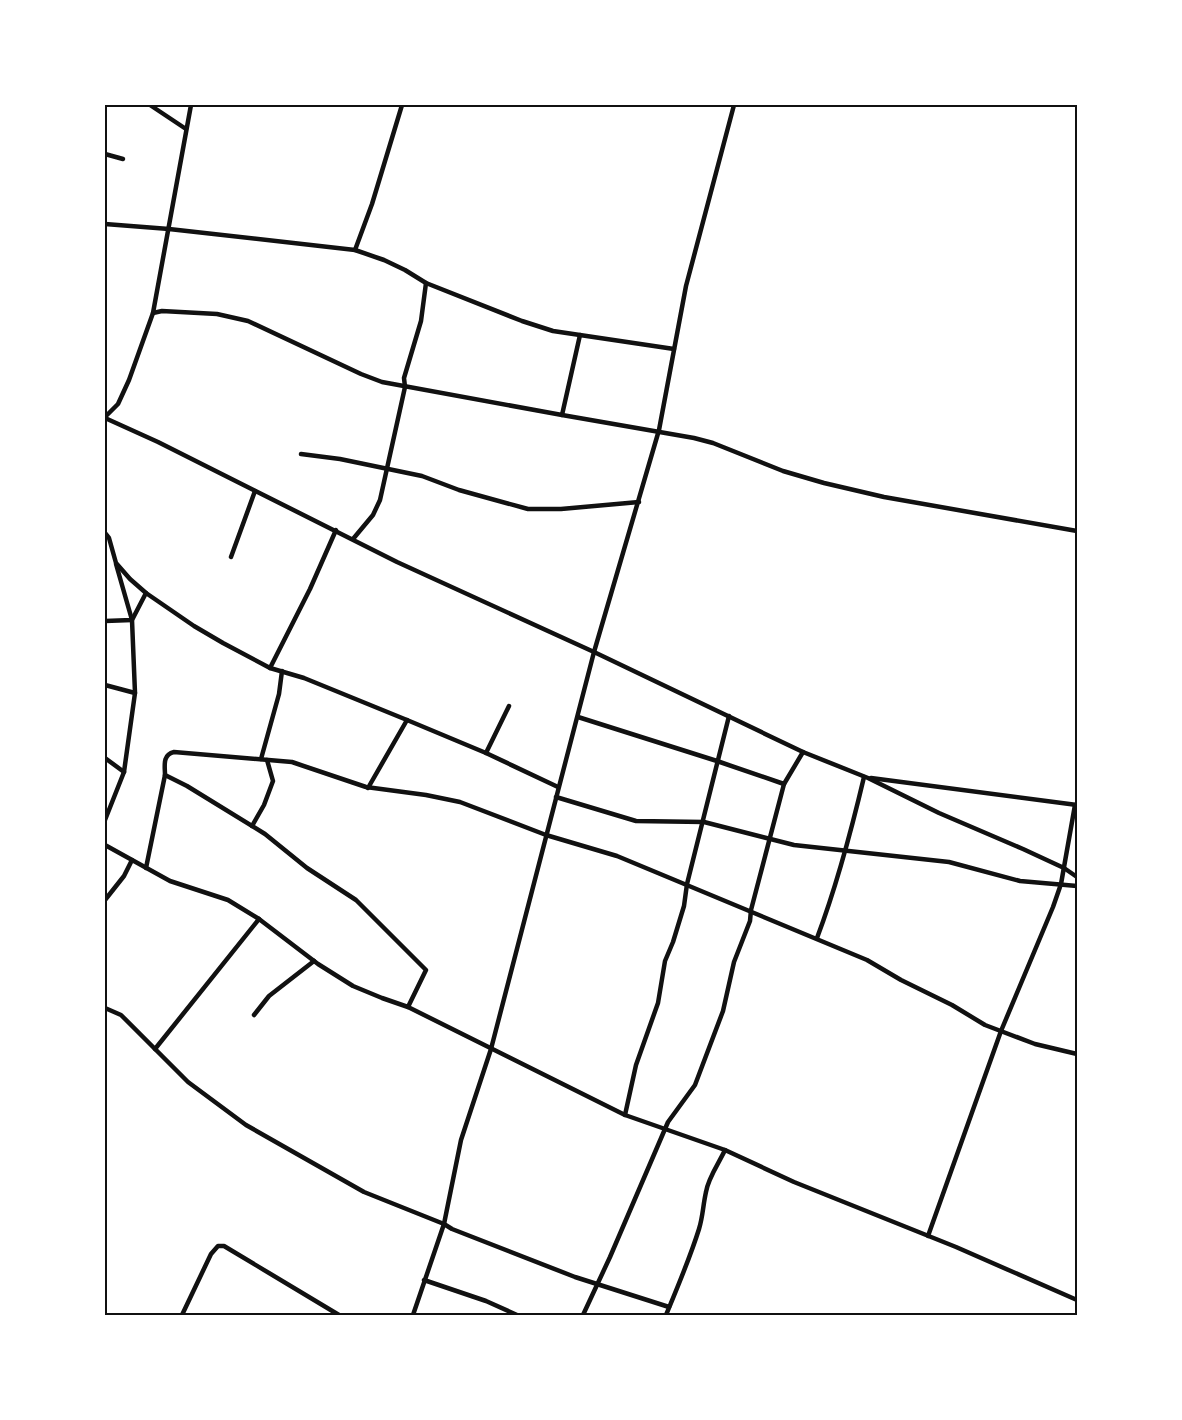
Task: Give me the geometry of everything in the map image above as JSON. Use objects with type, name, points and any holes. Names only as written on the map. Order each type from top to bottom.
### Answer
[{"type":"street","points":[[150,105],[186,129]]},
{"type":"street","points":[[191,105],[153,313],[118,404],[105,417],[397,562],[594,652],[803,752],[866,777],[939,813],[1064,868],[1077,877]]},
{"type":"street","points":[[355,250],[372,204],[402,105]]},
{"type":"street","points":[[413,1315],[444,1224],[461,1140],[491,1049],[594,652],[639,502],[658,430],[690,269],[734,105]]},
{"type":"street","points":[[105,154],[123,159]]},
{"type":"street","points":[[105,224],[355,250],[391,263],[426,283],[553,331],[674,349]]},
{"type":"street","points":[[352,539],[376,508],[387,470],[394,429],[405,387],[404,378],[421,321],[426,283]]},
{"type":"street","points":[[153,313],[181,312],[238,318],[361,374],[405,387],[658,430],[713,443],[772,467],[884,498],[1077,531]]},
{"type":"street","points":[[562,415],[580,335]]},
{"type":"street","points":[[301,454],[339,459],[422,476],[459,490],[528,509],[561,509],[639,502]]},
{"type":"street","points":[[231,557],[255,491]]},
{"type":"street","points":[[270,668],[310,589],[336,530]]},
{"type":"street","points":[[105,534],[109,538],[132,620],[135,693],[124,772],[105,820]]},
{"type":"street","points":[[116,563],[146,593],[194,626],[270,668],[304,678],[407,720],[486,753],[558,787]]},
{"type":"street","points":[[132,620],[146,593]]},
{"type":"street","points":[[105,621],[132,620]]},
{"type":"street","points":[[252,826],[264,805],[273,781],[264,759],[282,671]]},
{"type":"street","points":[[105,685],[135,693]]},
{"type":"street","points":[[486,753],[509,706]]},
{"type":"street","points":[[625,1115],[641,1048],[658,1003],[665,961],[681,915],[729,716]]},
{"type":"street","points":[[578,717],[717,760],[784,784]]},
{"type":"street","points":[[368,788],[407,720]]},
{"type":"street","points":[[146,868],[165,775],[165,760],[168,754],[174,752],[292,762],[368,788],[460,801],[546,835],[617,856],[867,960],[985,1025],[1035,1044],[1077,1054]]},
{"type":"street","points":[[583,1315],[666,1129],[695,1085],[723,1011],[734,962],[750,921],[784,784],[803,752]]},
{"type":"street","points":[[105,758],[124,772]]},
{"type":"street","points":[[165,775],[252,826],[307,868],[356,900],[424,968],[424,975],[408,1007]]},
{"type":"street","points":[[866,777],[1076,805],[1061,884],[1001,1031],[928,1236]]},
{"type":"street","points":[[817,938],[846,852],[866,777]]},
{"type":"street","points":[[556,797],[636,821],[704,822],[794,845],[949,862],[1020,881],[1077,886]]},
{"type":"street","points":[[105,845],[170,881],[228,900],[259,919],[314,961],[353,986],[408,1007],[625,1115],[725,1150],[794,1182],[1077,1300]]},
{"type":"street","points":[[105,900],[124,876],[132,860]]},
{"type":"street","points":[[154,1049],[259,919]]},
{"type":"street","points":[[255,1015],[269,996],[314,961]]},
{"type":"street","points":[[105,1008],[121,1015],[194,1087],[246,1125],[364,1192],[452,1229],[597,1284],[669,1307]]},
{"type":"street","points":[[666,1315],[684,1274],[700,1226],[709,1181],[725,1150]]},
{"type":"street","points":[[183,1315],[211,1254],[218,1246],[224,1246],[339,1315]]},
{"type":"street","points":[[424,1280],[486,1301],[517,1315]]}]
